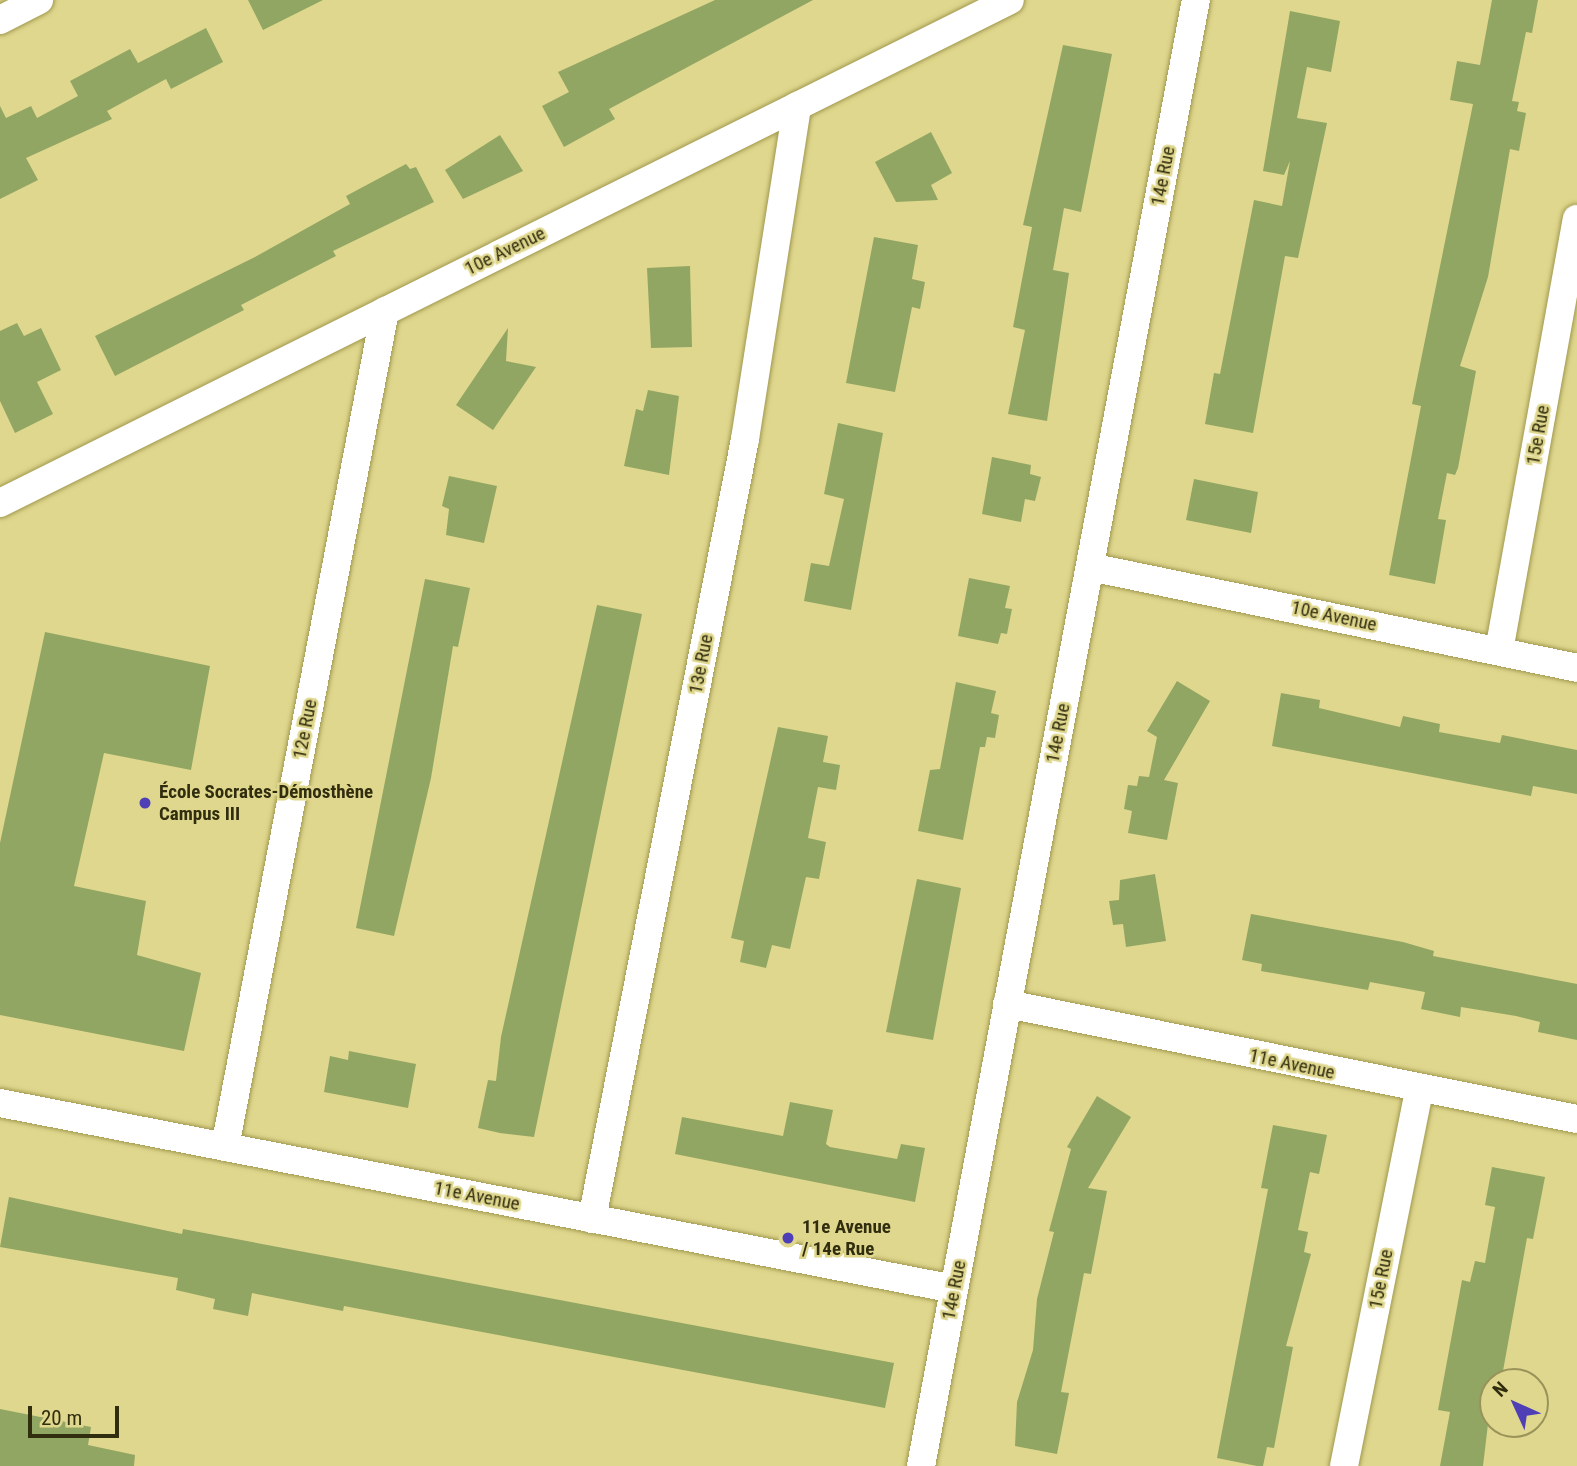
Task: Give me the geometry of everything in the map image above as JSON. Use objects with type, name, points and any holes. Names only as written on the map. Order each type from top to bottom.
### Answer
[{"type":"street","points":[[0,20],[39,0]]},
{"type":"street","name":"10e Avenue","points":[[0,503],[1010,0]]},
{"type":"street","name":"14e Rue","points":[[921,1466],[1196,0]]},
{"type":"street","name":"13e Rue","points":[[592,1219],[745,439],[797,106]]},
{"type":"street","name":"15e Rue","points":[[1499,651],[1577,219]]},
{"type":"street","name":"12e Rue","points":[[225,1147],[384,311]]},
{"type":"street","name":"10e Avenue","points":[[1090,567],[1577,668]]},
{"type":"street","name":"11e Avenue","points":[[1007,1004],[1419,1091],[1577,1119]]},
{"type":"street","name":"15e Rue","points":[[1344,1466],[1419,1091]]},
{"type":"street","name":"11e Avenue","points":[[0,1103],[954,1289]]},
{"type":"building","points":[[248,0],[323,0],[263,30]]},
{"type":"building","points":[[715,0],[813,0],[609,109],[615,119],[564,147],[542,106],[569,92],[558,72]]},
{"type":"building","points":[[1492,0],[1538,0],[1532,33],[1526,32],[1512,101],[1519,102],[1517,111],[1526,113],[1519,151],[1510,149],[1488,277],[1460,366],[1476,371],[1458,468],[1455,475],[1447,473],[1438,519],[1446,520],[1435,584],[1389,575],[1421,406],[1412,404],[1473,104],[1450,100],[1457,61],[1480,65]]},
{"type":"building","points":[[1290,11],[1340,21],[1331,72],[1307,67],[1297,118],[1327,123],[1298,258],[1285,256],[1253,433],[1205,424],[1214,373],[1220,374],[1254,200],[1282,206],[1290,161],[1284,175],[1263,171]]},
{"type":"building","points":[[206,28],[223,62],[171,89],[166,79],[107,111],[112,119],[26,158],[38,180],[0,199],[0,106],[6,118],[31,106],[37,118],[78,96],[70,81],[130,49],[138,63]]},
{"type":"building","points":[[1063,45],[1112,54],[1081,212],[1064,208],[1053,270],[1069,273],[1047,421],[1008,414],[1025,330],[1013,327],[1032,227],[1023,225]]},
{"type":"building","points":[[931,132],[952,173],[931,185],[938,200],[896,202],[875,162]]},
{"type":"building","points":[[500,135],[523,171],[463,199],[445,170]]},
{"type":"building","points":[[406,164],[410,169],[416,167],[434,202],[333,251],[336,256],[241,305],[244,310],[115,376],[95,336],[255,257],[350,204],[346,196]]},
{"type":"building","points":[[874,237],[918,245],[912,279],[925,282],[920,309],[912,307],[895,392],[846,383]]},
{"type":"building","points":[[690,266],[692,347],[651,348],[647,268]]},
{"type":"building","points":[[17,323],[24,336],[41,328],[61,370],[37,382],[53,414],[15,433],[0,401],[0,331]]},
{"type":"building","points":[[508,328],[506,361],[536,367],[493,430],[456,405]]},
{"type":"building","points":[[648,390],[679,396],[669,475],[624,466],[636,409],[643,411]]},
{"type":"building","points":[[838,423],[883,433],[851,610],[804,601],[811,563],[829,566],[844,499],[824,494]]},
{"type":"building","points":[[992,457],[1031,465],[1030,474],[1041,477],[1035,501],[1025,499],[1021,522],[982,514]]},
{"type":"building","points":[[449,476],[497,486],[484,543],[446,535],[449,509],[442,506]]},
{"type":"building","points":[[1194,479],[1258,492],[1251,533],[1186,520]]},
{"type":"building","points":[[969,578],[1010,586],[1005,608],[1012,609],[1007,634],[1001,633],[998,644],[958,636]]},
{"type":"building","points":[[425,579],[470,588],[458,647],[453,646],[431,778],[394,936],[356,928]]},
{"type":"building","points":[[597,605],[642,614],[534,1137],[500,1133],[478,1128],[488,1080],[496,1081],[501,1037]]},
{"type":"building","points":[[45,632],[210,666],[191,770],[104,753],[74,886],[146,901],[137,955],[201,973],[184,1051],[0,1015],[0,843]]},
{"type":"building","points":[[1177,681],[1210,701],[1164,780],[1178,783],[1167,840],[1128,833],[1132,811],[1124,809],[1128,785],[1137,786],[1139,776],[1149,777],[1157,737],[1147,731]]},
{"type":"building","points":[[956,682],[996,691],[991,713],[999,715],[995,738],[987,737],[985,747],[980,747],[963,840],[918,831],[930,770],[940,769]]},
{"type":"building","points":[[1281,693],[1320,700],[1319,708],[1400,727],[1403,716],[1440,724],[1439,732],[1500,743],[1502,735],[1577,750],[1577,794],[1533,786],[1531,796],[1272,746]]},
{"type":"building","points":[[778,727],[828,736],[823,762],[840,765],[836,790],[818,787],[808,838],[826,842],[819,879],[806,877],[790,949],[772,945],[766,968],[740,962],[744,941],[731,938]]},
{"type":"building","points":[[1155,874],[1166,941],[1126,947],[1123,924],[1113,925],[1109,901],[1119,900],[1120,880]]},
{"type":"building","points":[[917,879],[961,888],[933,1040],[886,1032]]},
{"type":"building","points":[[1251,914],[1403,942],[1434,951],[1433,956],[1577,984],[1577,1040],[1538,1032],[1540,1022],[1516,1016],[1461,1007],[1460,1017],[1421,1009],[1425,992],[1370,982],[1368,990],[1261,971],[1262,964],[1242,960]]},
{"type":"building","points":[[349,1051],[416,1064],[408,1108],[324,1092],[330,1056],[348,1060]]},
{"type":"building","points":[[1097,1096],[1131,1117],[1088,1188],[1107,1191],[1091,1274],[1084,1273],[1061,1392],[1069,1393],[1057,1454],[1015,1446],[1017,1402],[1033,1350],[1037,1299],[1054,1232],[1049,1231],[1071,1149],[1067,1147]]},
{"type":"building","points":[[790,1102],[833,1110],[826,1144],[830,1147],[897,1159],[901,1144],[925,1148],[915,1202],[675,1154],[682,1117],[783,1136]]},
{"type":"building","points":[[1273,1125],[1327,1135],[1319,1174],[1310,1172],[1298,1230],[1308,1232],[1304,1252],[1311,1254],[1286,1346],[1293,1347],[1274,1448],[1267,1447],[1263,1466],[1257,1466],[1217,1458],[1268,1189],[1261,1188]]},
{"type":"building","points":[[1492,1167],[1545,1177],[1533,1239],[1527,1238],[1504,1368],[1479,1368],[1479,1438],[1486,1438],[1483,1466],[1440,1466],[1450,1412],[1438,1410],[1462,1280],[1470,1282],[1475,1261],[1485,1263],[1495,1207],[1485,1205]]},
{"type":"building","points":[[9,1197],[182,1234],[183,1229],[894,1363],[885,1408],[344,1306],[343,1311],[252,1293],[248,1316],[213,1309],[215,1299],[176,1290],[178,1278],[0,1247]]},
{"type":"building","points":[[0,1409],[91,1427],[88,1445],[135,1455],[134,1466],[0,1466]]},
{"type":"place","name":"École Socrates-Démosthène Campus III","points":[[145,803]]},
{"type":"place","name":"11e Avenue / 14e Rue","points":[[788,1238]]}]
